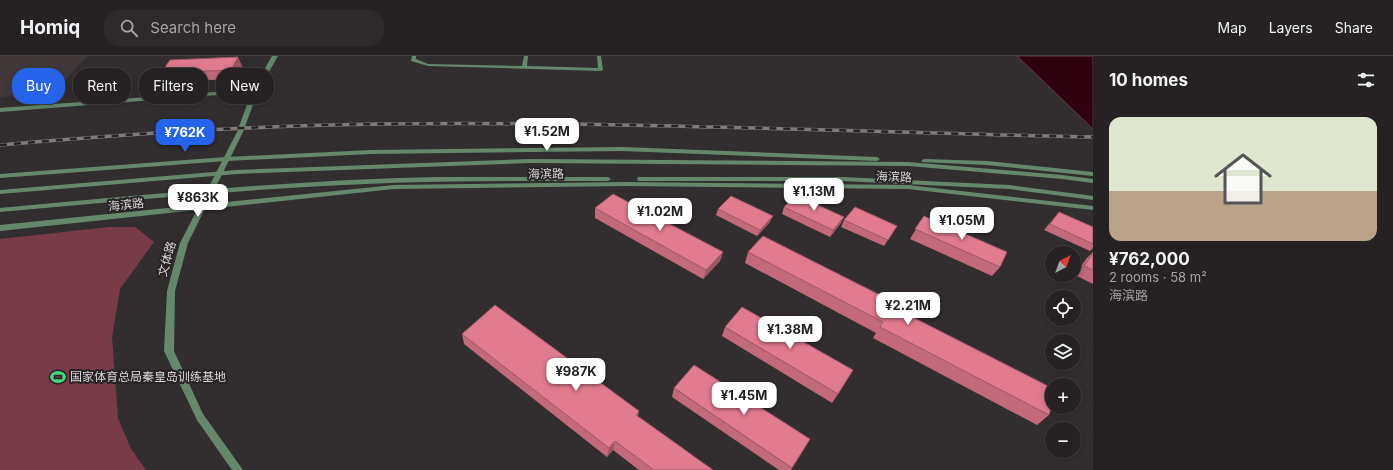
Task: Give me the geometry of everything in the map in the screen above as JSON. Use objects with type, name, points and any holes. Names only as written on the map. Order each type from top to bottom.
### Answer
[{"type":"street","name":"文体路","points":[[268,68],[275,56]]},
{"type":"street","points":[[0,110],[216,94]]},
{"type":"street","name":"文体路","points":[[238,470],[200,418],[169,351],[171,291],[184,243],[240,132],[250,104]]},
{"type":"street","name":"海滨路","points":[[0,176],[226,159],[371,152],[630,150],[980,163],[1093,174]]},
{"type":"street","name":"海滨路","points":[[0,192],[237,172],[531,161],[908,164],[1093,181]]},
{"type":"street","name":"海滨路","points":[[0,210],[333,183],[497,179],[842,178],[1009,187],[1093,198]]},
{"type":"street","name":"海滨路","points":[[0,228],[394,187],[626,184],[908,188],[1093,208]]},
{"type":"lane","points":[[414,56],[413,60],[428,65],[601,70],[599,56]]},
{"type":"lane","points":[[524,67],[526,56]]},
{"type":"shaded area","points":[[0,56],[88,56],[77,68],[73,68],[73,72],[65,80],[65,68],[12,68],[12,96],[0,97]]},
{"type":"shaded area","points":[[1017,56],[1093,56],[1093,129]]},
{"type":"shaded area","name":"国家体育总局秦皇岛训练基地","points":[[109,227],[135,227],[154,242],[120,289],[112,337],[118,418],[131,449],[146,470],[0,470],[0,239]]},
{"type":"building","points":[[238,57],[232,68],[216,68],[216,71],[208,71],[208,68],[164,68],[170,60]]},
{"type":"building","points":[[613,194],[723,252],[706,270],[595,208]]},
{"type":"building","points":[[796,195],[844,217],[833,230],[784,207]]},
{"type":"building","points":[[731,196],[773,216],[760,230],[718,209]]},
{"type":"building","points":[[855,207],[897,226],[888,240],[844,220]]},
{"type":"building","points":[[1059,212],[1093,227],[1093,244],[1050,224]]},
{"type":"building","points":[[924,216],[1007,252],[1000,267],[915,229]]},
{"type":"building","points":[[763,236],[882,296],[879,300],[1045,384],[1045,413],[880,327],[883,322],[748,252]]},
{"type":"building","points":[[1093,253],[1093,270],[1084,266]]},
{"type":"building","points":[[495,305],[639,411],[636,415],[713,470],[654,470],[615,441],[609,448],[462,334]]},
{"type":"building","points":[[742,307],[853,370],[838,394],[725,327]]},
{"type":"building","points":[[694,365],[810,439],[792,468],[674,388]]},
{"type":"railway","points":[[0,145],[96,137],[288,126],[473,123],[650,125],[1093,137]]},
{"type":"place","name":"国家体育总局秦皇岛训练基地","points":[[58,377]]}]
